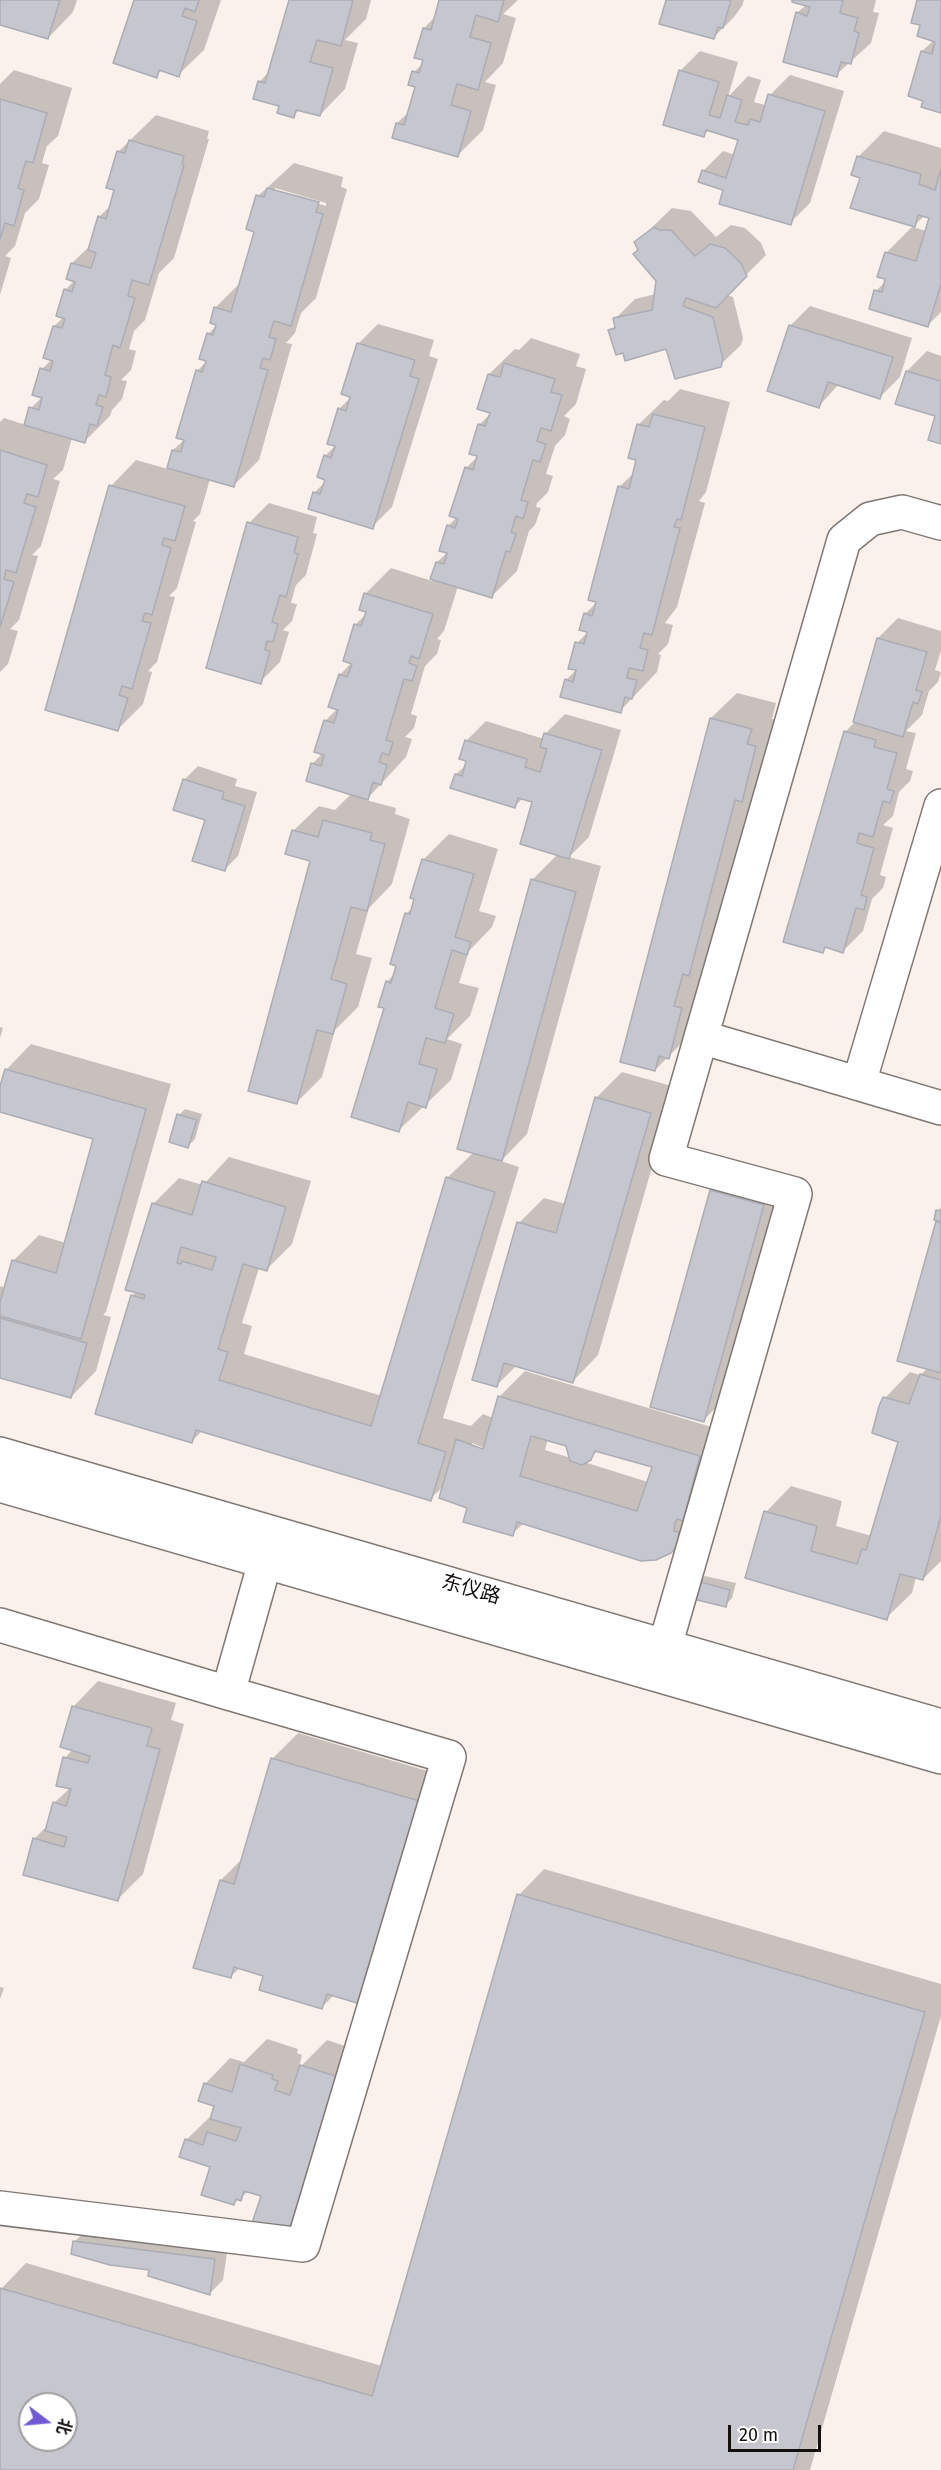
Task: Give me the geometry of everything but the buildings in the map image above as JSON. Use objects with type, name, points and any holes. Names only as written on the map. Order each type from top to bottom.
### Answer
[{"type":"street","points":[[665,1646],[795,1194],[666,1159],[844,540],[870,519],[902,512],[941,524]]},
{"type":"street","points":[[859,1083],[941,806]]},
{"type":"street","points":[[701,1037],[941,1108]]},
{"type":"street","name":"东仪路","points":[[0,1454],[941,1726]]},
{"type":"street","name":"东仪路","points":[[0,1485],[941,1757]]},
{"type":"street","points":[[228,1692],[266,1562]]},
{"type":"street","points":[[0,1625],[449,1757],[303,2245],[0,2208]]}]
